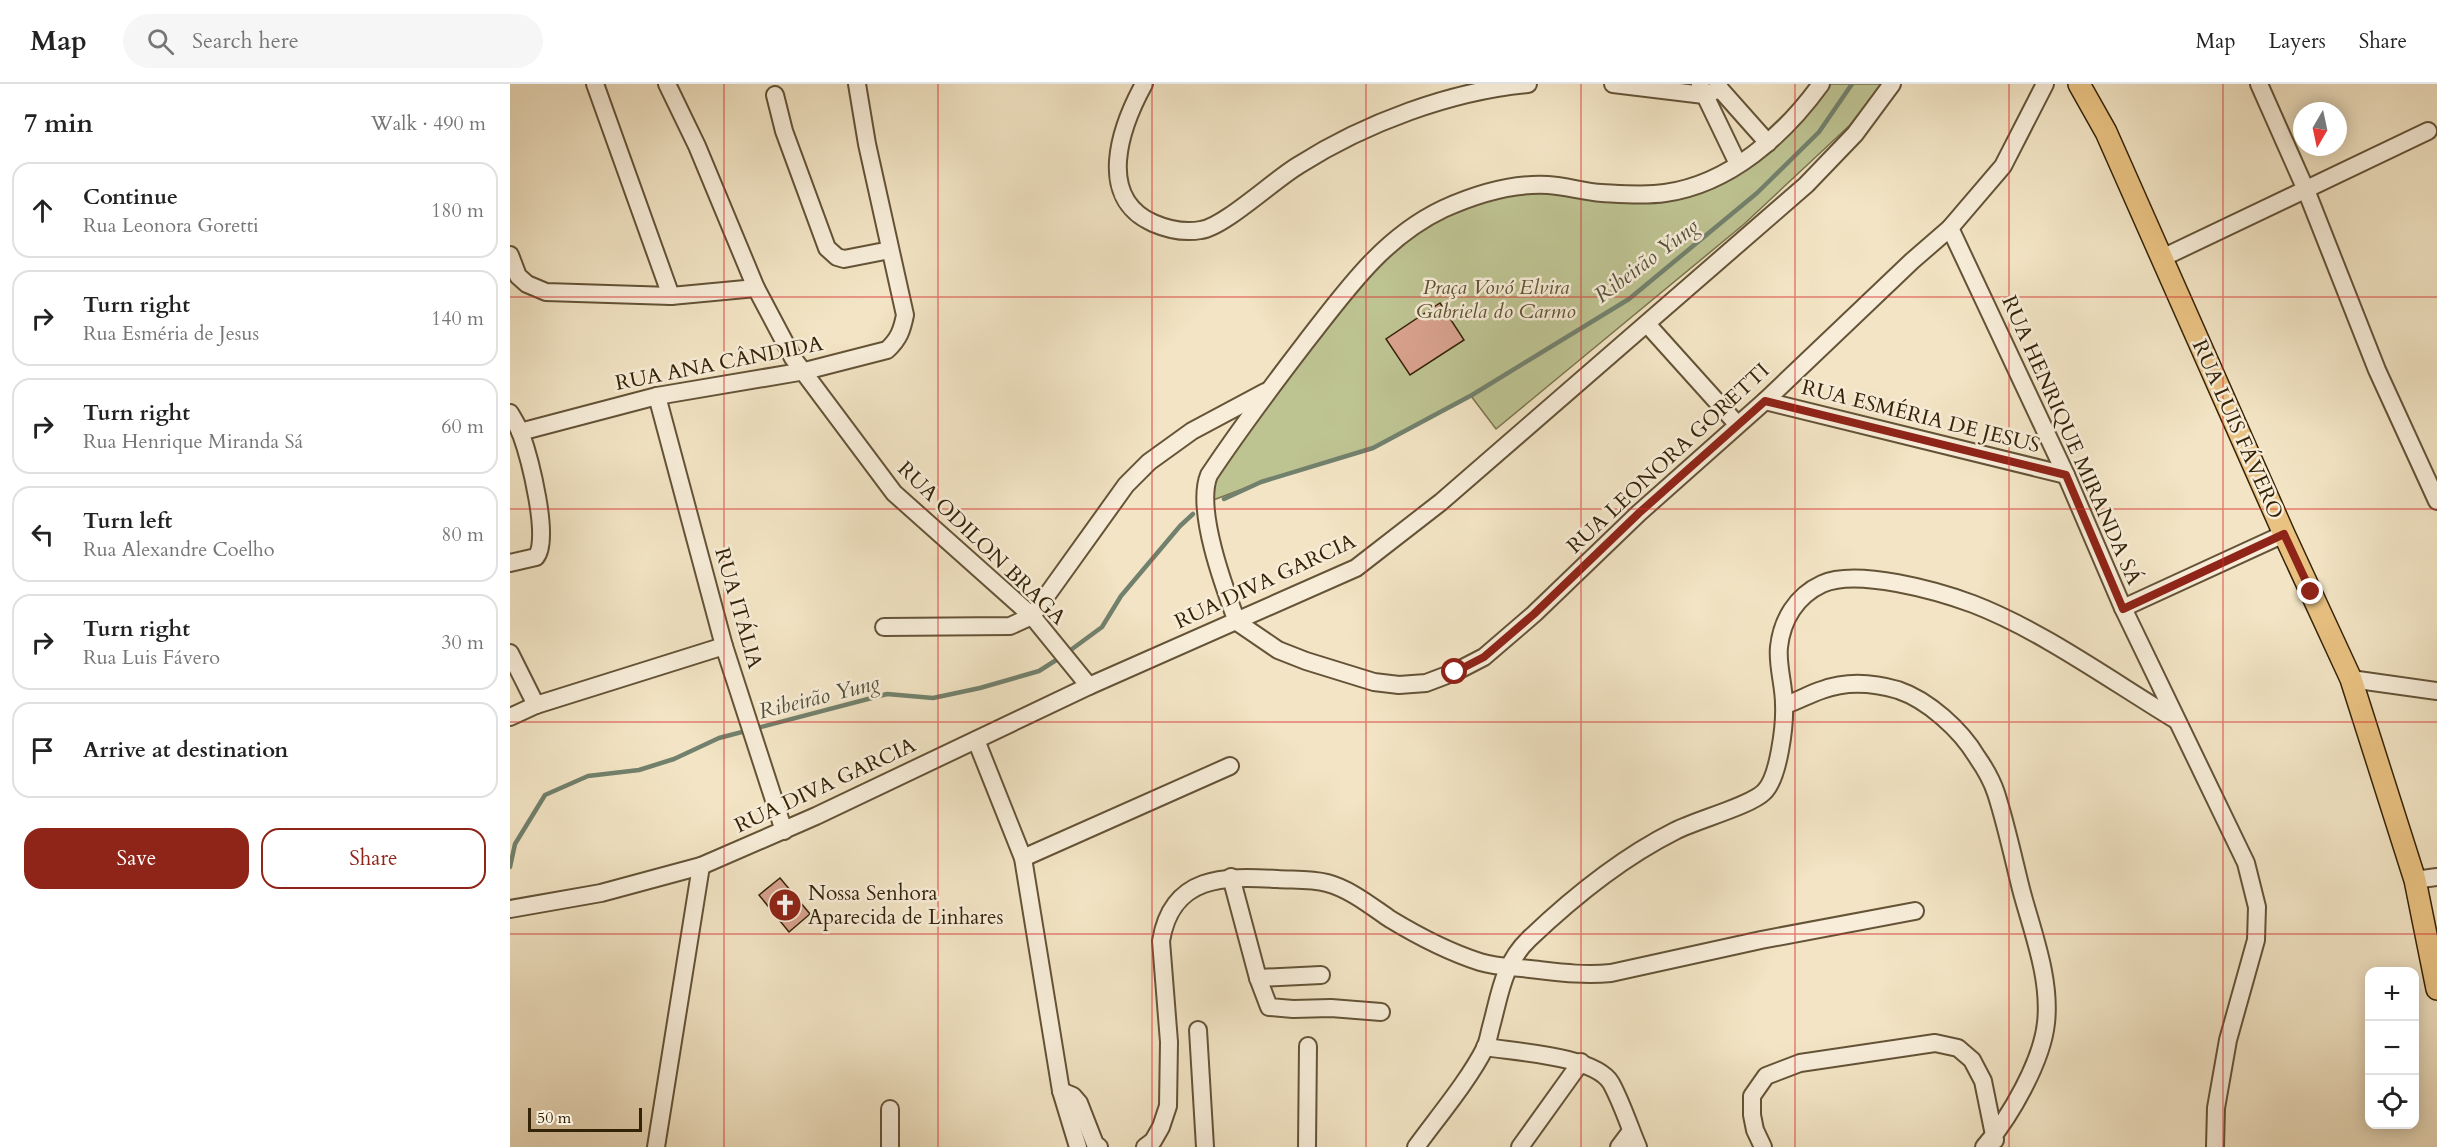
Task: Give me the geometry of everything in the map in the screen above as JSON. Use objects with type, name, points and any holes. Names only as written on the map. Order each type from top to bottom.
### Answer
[{"type":"main road","name":"RUA LUIS FÁVERO","points":[[2079,84],[2106,132],[2351,680],[2415,880],[2437,989]]},
{"type":"street","points":[[594,84],[671,296]]},
{"type":"street","name":"RUA ODILON BRAGA","points":[[668,84],[697,146],[756,288],[794,358],[894,493],[1032,616],[1089,686]]},
{"type":"street","points":[[775,95],[784,131],[827,248],[837,257],[844,259],[890,250],[857,84]]},
{"type":"street","points":[[1144,84],[1133,104],[1120,138],[1117,169],[1124,197],[1141,218],[1170,231],[1203,230],[1230,216],[1300,164],[1363,131],[1438,102],[1496,87],[1528,84]]},
{"type":"street","points":[[1613,84],[1710,88],[1768,143]]},
{"type":"street","points":[[1237,622],[1213,544],[1207,515],[1205,485],[1217,463],[1269,390],[1359,274],[1382,250],[1414,226],[1442,210],[1482,194],[1528,185],[1549,185],[1600,193],[1665,193],[1703,183],[1738,164],[1768,143],[1821,84]]},
{"type":"street","name":"RUA DIVA GARCIA","points":[[510,909],[600,893],[701,866],[784,831],[1089,686],[1356,568],[1441,502],[1829,163],[1856,134],[1892,84]]},
{"type":"street","name":"RUA LEONORA GORETTI","points":[[1237,622],[1278,650],[1374,682],[1399,685],[1426,683],[1455,672],[1484,657],[1534,614],[1639,513],[1765,401],[1912,261],[1950,228],[2003,166],[2045,84]]},
{"type":"street","points":[[2259,84],[2306,190],[2377,370],[2437,501]]},
{"type":"street","points":[[1710,88],[1738,164]]},
{"type":"street","points":[[2162,258],[2428,131]]},
{"type":"street","name":"RUA HENRIQUE MIRANDA SÁ","points":[[1950,228],[2066,475],[2123,609],[2246,862],[2256,907],[2256,940],[2228,1040],[2216,1108],[2216,1147]]},
{"type":"street","name":"RUA ANA CÂNDIDA","points":[[520,432],[657,396],[805,371],[887,350],[897,340],[905,315],[890,250]]},
{"type":"street","points":[[510,255],[518,276],[527,284],[546,292],[671,296],[756,288]]},
{"type":"street","points":[[1647,324],[1737,424]]},
{"type":"street","points":[[884,627],[999,627],[1020,623],[1032,616],[1126,485],[1149,462],[1192,431],[1269,390]]},
{"type":"street","name":"RUA ITÁLIA","points":[[657,396],[724,646],[784,831]]},
{"type":"street","name":"RUA ESMÉRIA DE JESUS","points":[[1765,401],[2066,475]]},
{"type":"street","points":[[510,413],[520,432],[539,504],[541,544],[536,557],[510,563]]},
{"type":"street","points":[[2123,609],[2284,534]]},
{"type":"street","points":[[1416,1147],[1485,1047],[1507,967],[1527,941],[1613,867],[1677,830],[1765,792],[1773,777],[1778,756],[1785,705],[1778,650],[1782,630],[1791,608],[1823,583],[1883,581],[1917,586],[1974,604],[2035,634],[2176,720]]},
{"type":"street","points":[[510,717],[536,705],[724,646]]},
{"type":"street","points":[[510,653],[536,705]]},
{"type":"street","points":[[2351,680],[2437,691]]},
{"type":"street","points":[[1785,705],[1844,684],[1870,684],[1899,691],[1925,704],[1955,730],[1976,755],[1995,790],[2043,978],[2046,1022],[2040,1052],[1992,1143]]},
{"type":"street","points":[[976,740],[1023,858],[1061,1091],[1078,1147]]},
{"type":"street","points":[[1023,858],[1230,766]]},
{"type":"street","points":[[656,1147],[701,866]]},
{"type":"street","points":[[1231,877],[1266,1003],[1275,1009],[1332,1008],[1381,1012]]},
{"type":"street","points":[[1145,1147],[1153,1141],[1168,1106],[1169,1042],[1161,941],[1164,926],[1168,914],[1180,899],[1202,884],[1231,877],[1327,882],[1407,929],[1453,952],[1482,963],[1571,975],[1611,973],[1761,940],[1915,911]]},
{"type":"street","points":[[2415,880],[2437,877]]},
{"type":"street","points":[[1258,978],[1321,975]]},
{"type":"street","points":[[1198,1030],[1205,1147]]},
{"type":"street","points":[[1763,1147],[1755,1130],[1752,1096],[1766,1076],[1800,1063],[1935,1043],[1958,1048],[1972,1060],[1983,1082],[1992,1143]]},
{"type":"street","points":[[1306,1147],[1308,1046]]},
{"type":"street","points":[[1485,1047],[1581,1062],[1600,1072],[1611,1083],[1638,1147]]},
{"type":"street","points":[[1520,1147],[1581,1062]]},
{"type":"street","points":[[1061,1091],[1076,1100],[1095,1144],[1099,1147]]},
{"type":"street","points":[[890,1109],[890,1147]]},
{"type":"street","points":[[1619,1147],[1631,1131]]},
{"type":"green space","name":"Praça Vovó Elvira Gabriela do Carmo","points":[[1813,84],[1882,84],[1850,125],[1743,225],[1496,429],[1471,396],[1373,448],[1261,482],[1208,502],[1213,481],[1362,277],[1410,233],[1484,197],[1528,191],[1619,200],[1704,178],[1746,150],[1806,94]]},
{"type":"building","points":[[1440,303],[1464,340],[1410,375],[1386,339]]},
{"type":"building","name":"Nossa Senhora Aparecida de Linhares","points":[[780,878],[810,914],[789,932],[759,895]]},
{"type":"waterway","name":"Ribeirão Yung","points":[[1224,499],[1261,482],[1373,448],[1472,395],[1629,299],[1757,193],[1819,132],[1852,84]]},
{"type":"waterway","name":"Ribeirão Yung","points":[[1068,652],[1102,627],[1121,596],[1180,526],[1193,514]]},
{"type":"waterway","name":"Ribeirão Yung","points":[[510,867],[515,844],[545,795],[588,776],[639,770],[674,759],[719,738],[887,694],[933,698],[980,688],[1039,671],[1061,657]]},
{"type":"place","name":"Nossa Senhora Aparecida de Linhares","points":[[785,905]]},
{"type":"route","points":[[1455,672],[1484,657],[1534,614],[1639,513],[1765,401],[2066,475],[2123,609],[2284,534],[2311,592]]}]
